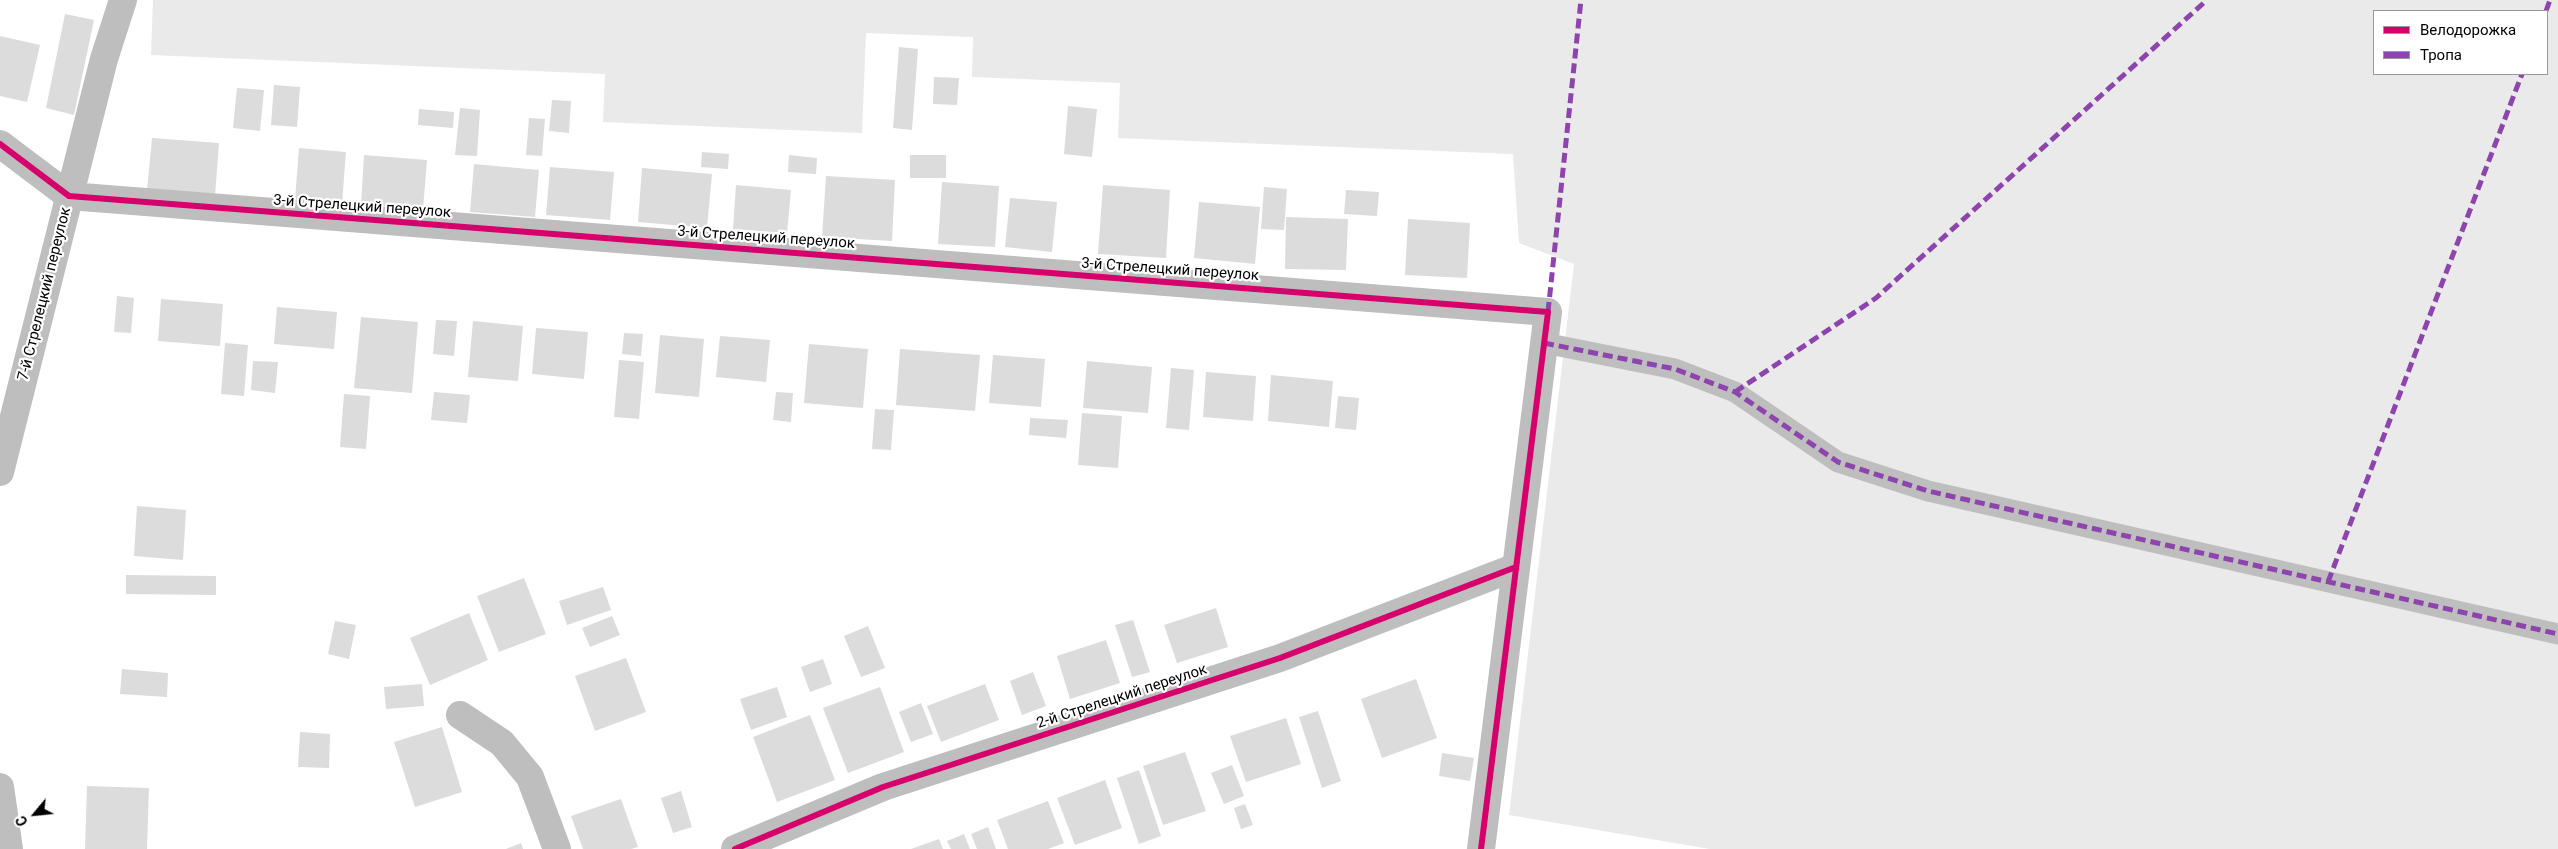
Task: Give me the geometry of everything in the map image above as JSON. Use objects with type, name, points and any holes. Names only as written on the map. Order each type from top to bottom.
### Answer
[{"type":"street","name":"7-й Стрелецкий переулок","points":[[0,472],[104,59],[123,0]]},
{"type":"street","points":[[0,144],[69,196]]},
{"type":"street","name":"3-й Стрелецкий переулок","points":[[69,196],[1548,312],[1544,343]]},
{"type":"street","points":[[1481,849],[1544,343]]},
{"type":"street","name":"2-й Стрелецкий переулок","points":[[735,849],[883,787],[1280,658],[1516,567]]},
{"type":"street","points":[[460,715],[502,743],[530,777],[557,849]]},
{"type":"street","points":[[0,787],[9,849]]},
{"type":"lane","points":[[1544,343],[1675,369],[1726,388],[1735,392],[1838,462],[1928,491],[2558,634]]},
{"type":"shaded area","points":[[153,0],[2558,0],[2558,849],[1710,849],[1509,815],[1574,264],[1519,243],[1513,154],[1118,138],[1120,83],[972,77],[973,37],[866,33],[862,133],[603,122],[605,74],[151,55]]},
{"type":"building","points":[[65,14],[94,20],[74,115],[46,108]]},
{"type":"building","points":[[0,36],[40,45],[27,102],[0,96]]},
{"type":"building","points":[[899,47],[918,49],[912,130],[893,128]]},
{"type":"building","points":[[934,77],[959,78],[957,105],[933,104]]},
{"type":"building","points":[[274,85],[300,87],[297,127],[271,125]]},
{"type":"building","points":[[237,88],[264,90],[260,131],[233,128]]},
{"type":"building","points":[[552,100],[571,101],[569,133],[549,131]]},
{"type":"building","points":[[1068,106],[1097,109],[1092,157],[1064,154]]},
{"type":"building","points":[[460,108],[480,110],[477,156],[455,155]]},
{"type":"building","points":[[419,109],[454,112],[453,128],[418,125]]},
{"type":"building","points":[[529,118],[545,119],[542,156],[526,155]]},
{"type":"building","points":[[152,138],[219,143],[215,196],[147,190]]},
{"type":"building","points":[[299,148],[346,152],[342,204],[295,200]]},
{"type":"building","points":[[702,152],[729,154],[728,169],[701,167]]},
{"type":"building","points":[[364,155],[427,160],[423,209],[361,204]]},
{"type":"building","points":[[789,155],[817,158],[816,174],[788,172]]},
{"type":"building","points":[[910,155],[946,155],[946,178],[910,178]]},
{"type":"building","points":[[474,164],[539,170],[535,217],[470,212]]},
{"type":"building","points":[[550,167],[614,172],[610,220],[546,215]]},
{"type":"building","points":[[642,168],[712,174],[707,228],[638,222]]},
{"type":"building","points":[[826,176],[895,180],[892,241],[822,237]]},
{"type":"building","points":[[942,182],[999,186],[995,247],[938,244]]},
{"type":"building","points":[[736,185],[791,190],[787,233],[733,229]]},
{"type":"building","points":[[1103,185],[1170,190],[1166,258],[1098,254]]},
{"type":"building","points":[[1264,187],[1287,189],[1284,230],[1261,229]]},
{"type":"building","points":[[1346,190],[1379,192],[1377,216],[1344,214]]},
{"type":"building","points":[[1010,198],[1057,202],[1052,252],[1005,247]]},
{"type":"building","points":[[1199,202],[1260,207],[1255,264],[1194,258]]},
{"type":"building","points":[[1286,217],[1348,219],[1346,270],[1285,269]]},
{"type":"building","points":[[1408,219],[1470,223],[1467,278],[1405,275]]},
{"type":"building","points":[[117,296],[134,298],[131,333],[114,332]]},
{"type":"building","points":[[161,299],[223,304],[220,346],[158,341]]},
{"type":"building","points":[[277,307],[337,312],[334,349],[274,344]]},
{"type":"building","points":[[361,317],[418,322],[412,393],[354,388]]},
{"type":"building","points":[[436,320],[457,321],[454,356],[433,354]]},
{"type":"building","points":[[473,321],[523,326],[518,381],[468,377]]},
{"type":"building","points":[[536,328],[588,332],[584,379],[532,374]]},
{"type":"building","points":[[624,333],[643,334],[641,356],[622,354]]},
{"type":"building","points":[[660,335],[704,339],[699,397],[655,393]]},
{"type":"building","points":[[720,336],[770,340],[766,382],[716,377]]},
{"type":"building","points":[[225,343],[248,345],[244,396],[221,394]]},
{"type":"building","points":[[809,344],[868,349],[863,408],[804,403]]},
{"type":"building","points":[[900,349],[980,355],[975,411],[896,405]]},
{"type":"building","points":[[993,355],[1045,359],[1041,407],[989,403]]},
{"type":"building","points":[[619,360],[644,362],[639,419],[614,417]]},
{"type":"building","points":[[253,361],[278,362],[275,393],[251,390]]},
{"type":"building","points":[[1087,361],[1152,367],[1148,413],[1083,408]]},
{"type":"building","points":[[1171,368],[1194,370],[1189,430],[1166,428]]},
{"type":"building","points":[[1206,372],[1256,376],[1253,421],[1203,417]]},
{"type":"building","points":[[1271,375],[1333,381],[1329,427],[1268,421]]},
{"type":"building","points":[[434,392],[470,395],[467,423],[431,420]]},
{"type":"building","points":[[776,392],[793,393],[791,422],[773,420]]},
{"type":"building","points":[[344,394],[370,396],[366,449],[340,447]]},
{"type":"building","points":[[1338,396],[1359,398],[1356,430],[1335,428]]},
{"type":"building","points":[[875,409],[894,410],[891,450],[872,449]]},
{"type":"building","points":[[1082,413],[1122,416],[1118,468],[1078,465]]},
{"type":"building","points":[[1030,418],[1068,420],[1066,438],[1029,435]]},
{"type":"building","points":[[137,506],[186,510],[183,560],[134,556]]},
{"type":"building","points":[[126,575],[216,576],[216,595],[126,594]]},
{"type":"building","points":[[524,578],[546,634],[499,652],[477,596]]},
{"type":"building","points":[[603,587],[611,610],[567,625],[559,601]]},
{"type":"building","points":[[1216,608],[1228,647],[1177,663],[1164,625]]},
{"type":"building","points":[[469,613],[488,660],[430,685],[410,638]]},
{"type":"building","points":[[612,616],[620,635],[590,647],[582,628]]},
{"type":"building","points":[[1133,620],[1150,672],[1132,677],[1115,625]]},
{"type":"building","points":[[335,621],[356,625],[349,659],[328,654]]},
{"type":"building","points":[[868,626],[885,668],[861,677],[844,636]]},
{"type":"building","points":[[1106,640],[1120,683],[1070,699],[1057,656]]},
{"type":"building","points":[[626,658],[646,712],[595,731],[575,676]]},
{"type":"building","points":[[823,659],[832,684],[810,692],[801,667]]},
{"type":"building","points":[[122,669],[168,673],[167,697],[120,694]]},
{"type":"building","points":[[1033,672],[1046,706],[1022,715],[1010,681]]},
{"type":"building","points":[[1416,679],[1437,738],[1382,758],[1361,699]]},
{"type":"building","points":[[422,684],[424,706],[386,709],[384,687]]},
{"type":"building","points":[[985,684],[999,720],[941,742],[927,706]]},
{"type":"building","points":[[777,687],[787,717],[751,730],[740,699]]},
{"type":"building","points":[[880,687],[904,752],[848,773],[823,708]]},
{"type":"building","points":[[921,703],[933,734],[911,742],[899,712]]},
{"type":"building","points":[[1318,711],[1341,781],[1322,788],[1299,717]]},
{"type":"building","points":[[810,715],[835,780],[777,802],[753,737]]},
{"type":"building","points":[[1286,718],[1301,764],[1246,782],[1230,736]]},
{"type":"building","points":[[442,727],[462,792],[415,807],[394,742]]},
{"type":"building","points":[[300,732],[330,734],[329,768],[298,767]]},
{"type":"building","points":[[1185,752],[1206,811],[1163,825],[1143,766]]},
{"type":"building","points":[[1442,753],[1474,758],[1470,781],[1439,776]]},
{"type":"building","points":[[1232,765],[1244,796],[1224,804],[1211,773]]},
{"type":"building","points":[[1139,770],[1161,836],[1139,844],[1117,778]]},
{"type":"building","points":[[1105,780],[1122,828],[1075,845],[1057,798]]},
{"type":"building","points":[[87,786],[149,788],[147,849],[85,849]]},
{"type":"building","points":[[681,791],[692,827],[673,833],[661,798]]},
{"type":"building","points":[[621,799],[638,847],[631,849],[583,849],[571,816]]},
{"type":"building","points":[[1048,801],[1064,843],[1048,849],[1008,849],[997,820]]},
{"type":"building","points":[[1245,804],[1253,825],[1241,829],[1234,808]]},
{"type":"building","points":[[988,827],[996,849],[977,849],[971,834]]},
{"type":"building","points":[[964,834],[970,849],[951,849],[947,841]]},
{"type":"building","points":[[939,839],[943,849],[911,849]]},
{"type":"building","points":[[521,843],[523,849],[506,849]]},
{"type":"marked path","points":[[1548,312],[1581,0]]},
{"type":"marked path","points":[[1735,392],[1876,298],[2207,0]]},
{"type":"marked path","points":[[2546,10],[2550,0]]},
{"type":"marked path","points":[[2328,582],[2522,75]]},
{"type":"marked path","points":[[1544,343],[1675,369],[1735,392],[1838,462],[1928,491],[2558,634]]},
{"type":"cycle path","points":[[0,144],[69,196],[1548,312],[1481,849]]},
{"type":"cycle path","points":[[735,849],[883,787],[1280,658],[1516,567]]}]
